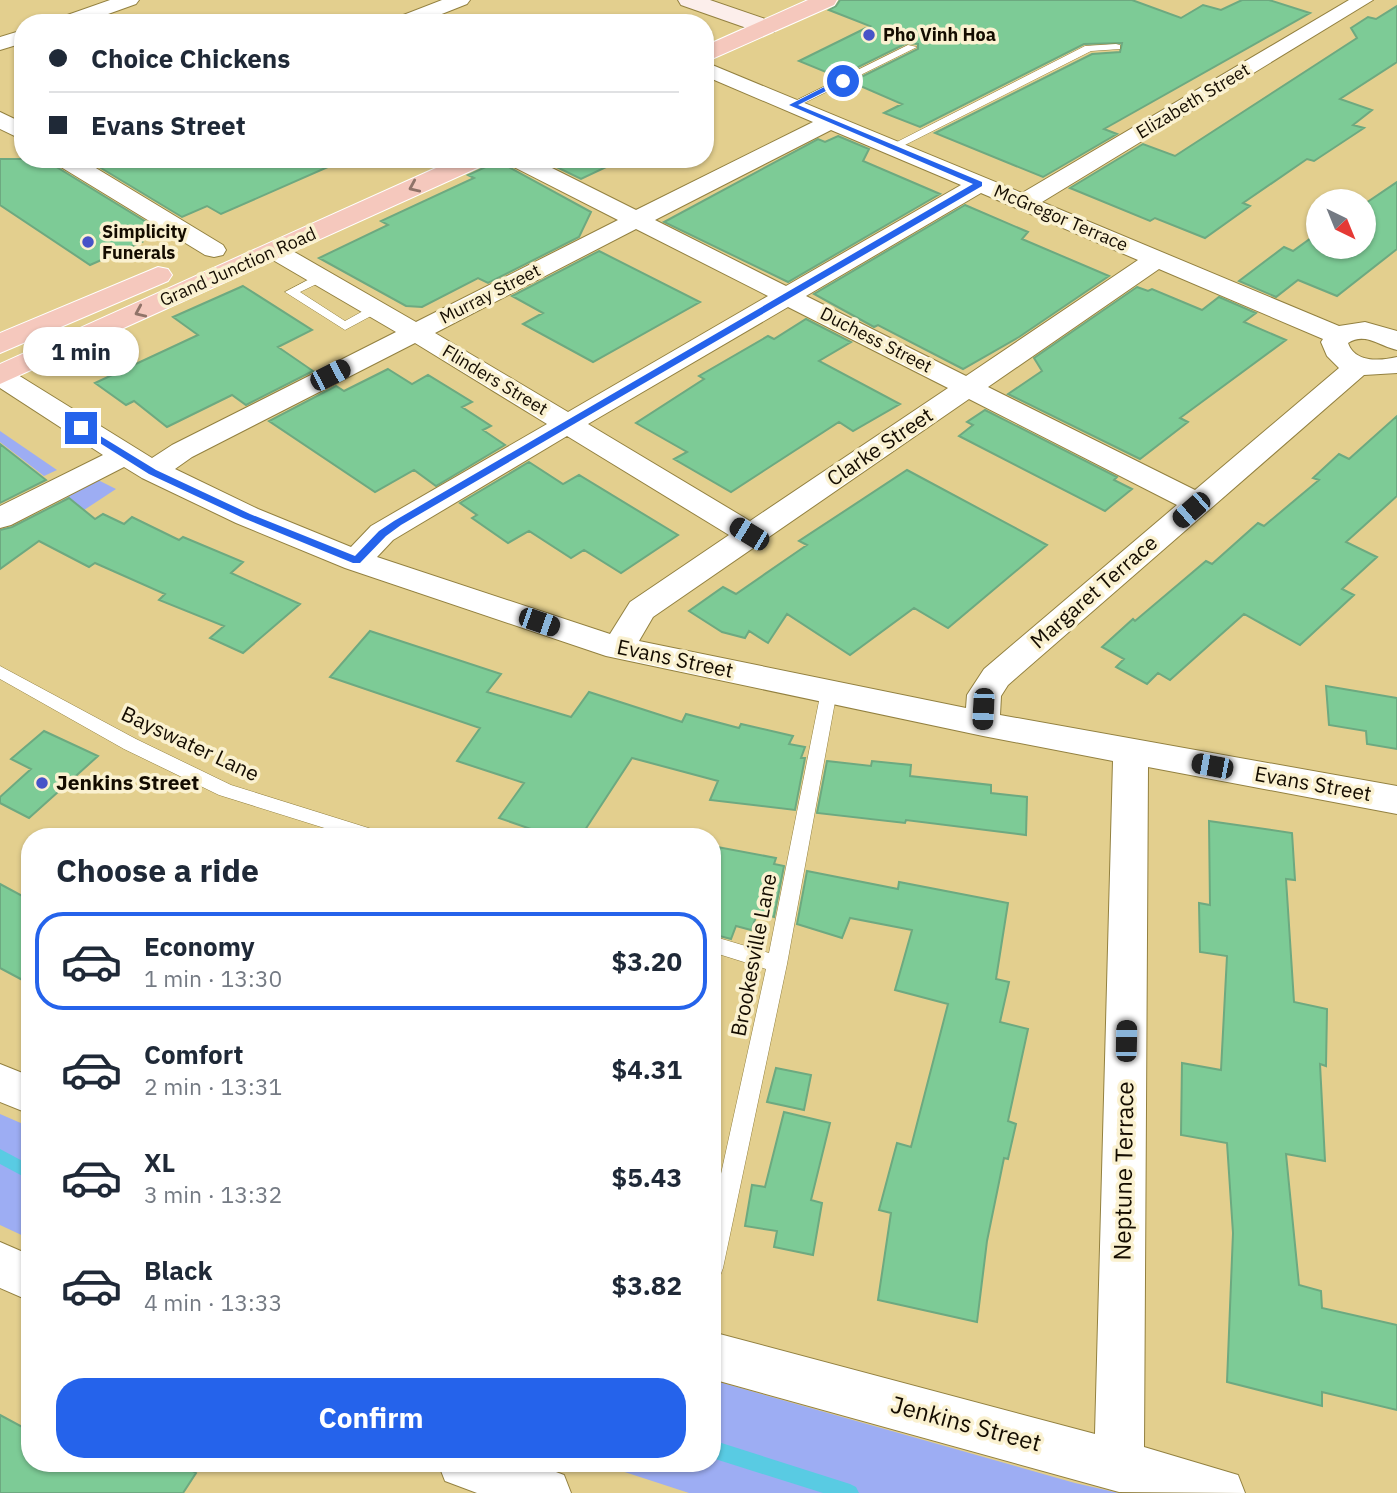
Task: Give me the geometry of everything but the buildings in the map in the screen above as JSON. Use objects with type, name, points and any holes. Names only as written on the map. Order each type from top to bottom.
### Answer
[{"type":"highway","points":[[714,28],[778,0]]},
{"type":"highway","points":[[714,51],[826,0]]},
{"type":"highway","name":"Grand Junction Road","points":[[0,344],[398,168]]},
{"type":"highway","name":"Grand Junction Road","points":[[0,376],[457,168]]},
{"type":"street","points":[[89,14],[129,0]]},
{"type":"street","points":[[423,14],[460,0]]},
{"type":"street","points":[[689,0],[766,27]]},
{"type":"street","name":"Elizabeth Street","points":[[1023,202],[1363,0]]},
{"type":"street","name":"McGregor Terrace","points":[[714,72],[1339,336]]},
{"type":"street","name":"Murray Street","points":[[152,472],[182,451],[831,121]]},
{"type":"street","points":[[79,168],[214,250]]},
{"type":"street","name":"Duchess Street","points":[[534,168],[1198,504]]},
{"type":"street","points":[[356,561],[382,533],[398,523],[979,184]]},
{"type":"street","name":"Flinders Street","points":[[275,251],[377,309],[749,534]]},
{"type":"street","name":"Clarke Street","points":[[618,648],[641,610],[1157,259]]},
{"type":"street","points":[[1393,335],[1354,330],[1339,336],[1334,342],[1340,355],[1359,365],[1383,368],[1397,365]]},
{"type":"street","name":"Margaret Terrace","points":[[983,724],[984,695],[996,677],[1359,365]]},
{"type":"street","name":"Evans Street","points":[[0,376],[152,472],[247,516],[356,561],[618,648],[983,724],[1397,800]]},
{"type":"street","points":[[0,518],[124,456]]},
{"type":"street","name":"Neptune Terrace","points":[[1119,1467],[1131,750]]},
{"type":"street","points":[[0,1082],[21,1092]]},
{"type":"street","points":[[0,1264],[21,1274]]},
{"type":"street","name":"Jenkins Street","points":[[721,1357],[1220,1493]]},
{"type":"street","points":[[488,1472],[546,1493]]},
{"type":"lane","points":[[792,105],[912,47]]},
{"type":"lane","points":[[893,147],[1089,48],[1116,47]]},
{"type":"lane","name":"Bayswater Lane","points":[[0,672],[130,744],[225,790],[346,828]]},
{"type":"lane","name":"Brookesville Lane","points":[[721,1225],[776,964],[829,691]]},
{"type":"lane","points":[[721,947],[776,964]]},
{"type":"shaded area","points":[[0,431],[57,470],[44,476],[0,442]]},
{"type":"shaded area","points":[[96,479],[116,489],[78,514],[57,504]]},
{"type":"shaded area","points":[[0,1114],[21,1123],[21,1235],[0,1225]]},
{"type":"shaded area","points":[[721,1383],[1075,1483],[1119,1493],[689,1493],[625,1472],[721,1472]]},
{"type":"waterway","points":[[0,1156],[21,1168]]},
{"type":"waterway","points":[[721,1452],[850,1493]]},
{"type":"place","name":"Pho Vinh Hoa","points":[[869,35]]},
{"type":"place","name":"Simplicity Funerals","points":[[88,242]]},
{"type":"place","name":"Jenkins Street","points":[[42,783]]},
{"type":"route","points":[[81,428],[152,472],[247,516],[356,561],[382,533],[398,523],[979,184],[792,105],[843,81]]}]
